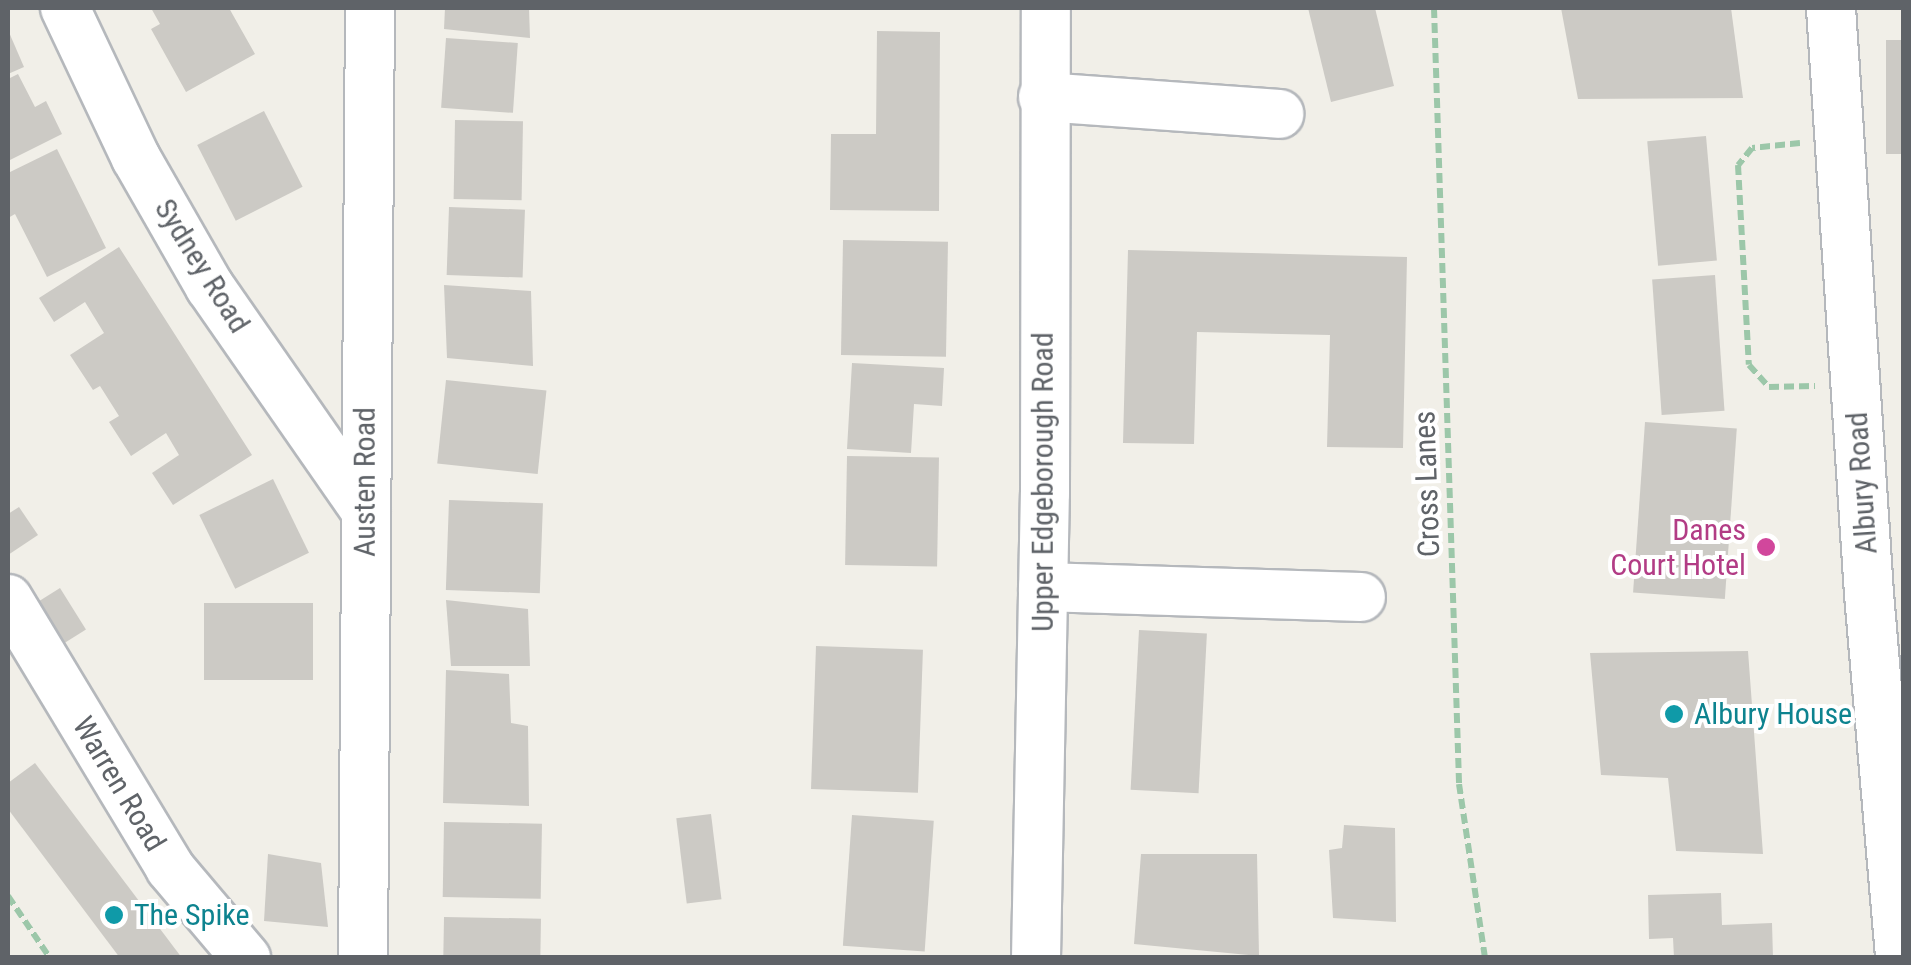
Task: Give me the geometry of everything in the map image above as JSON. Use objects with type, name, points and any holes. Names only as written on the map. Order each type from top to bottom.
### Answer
[{"type":"street","name":"Sydney Road","points":[[66,8],[136,158],[210,287],[365,510]]},
{"type":"street","name":"Austen Road","points":[[363,958],[370,8]]},
{"type":"street","name":"Upper Edgeborough Road","points":[[1036,958],[1044,587],[1046,8]]},
{"type":"street","name":"Albury Road","points":[[1830,8],[1836,140],[1890,866],[1901,929]]},
{"type":"street","points":[[1043,97],[1279,114]]},
{"type":"street","points":[[1044,587],[1360,597]]},
{"type":"street","name":"Warren Road","points":[[8,598],[170,868],[246,958]]},
{"type":"path","name":"Cross Lanes","points":[[1434,8],[1459,784],[1485,958]]},
{"type":"path","points":[[1836,140],[1752,148],[1738,165],[1749,366],[1769,388],[1855,384]]},
{"type":"path","points":[[8,896],[50,958]]},
{"type":"building","points":[[151,8],[229,8],[255,54],[186,92],[151,29],[160,24]]},
{"type":"building","points":[[445,8],[529,8],[530,38],[444,29]]},
{"type":"building","points":[[1308,8],[1375,8],[1394,86],[1331,102]]},
{"type":"building","points":[[1561,8],[1731,8],[1743,98],[1578,99]]},
{"type":"building","points":[[8,30],[24,67],[8,74]]},
{"type":"building","points":[[877,31],[940,32],[939,211],[830,210],[831,134],[876,134]]},
{"type":"building","points":[[446,38],[518,43],[513,113],[441,108]]},
{"type":"building","points":[[1886,40],[1904,40],[1904,154],[1886,154]]},
{"type":"building","points":[[18,74],[35,107],[46,101],[62,134],[8,161],[8,79]]},
{"type":"building","points":[[264,111],[303,187],[236,221],[197,145]]},
{"type":"building","points":[[455,120],[523,121],[522,200],[454,199]]},
{"type":"building","points":[[1706,136],[1717,261],[1658,266],[1647,141]]},
{"type":"building","points":[[57,149],[106,248],[47,277],[15,214],[8,218],[8,173]]},
{"type":"building","points":[[449,207],[525,210],[523,278],[447,275]]},
{"type":"building","points":[[843,240],[948,242],[946,357],[841,355]]},
{"type":"building","points":[[119,247],[252,455],[173,505],[152,473],[179,455],[166,433],[131,456],[109,422],[119,416],[100,386],[93,390],[70,355],[104,333],[85,302],[54,322],[39,298]]},
{"type":"building","points":[[1128,250],[1407,257],[1403,448],[1327,447],[1330,335],[1197,332],[1194,444],[1123,443]]},
{"type":"building","points":[[1715,275],[1724,411],[1662,415],[1652,279]]},
{"type":"building","points":[[444,285],[531,291],[533,366],[447,358]]},
{"type":"building","points":[[852,363],[944,368],[942,406],[914,404],[911,453],[847,449]]},
{"type":"building","points":[[446,380],[546,391],[538,474],[437,464]]},
{"type":"building","points":[[1645,422],[1737,428],[1725,599],[1633,593]]},
{"type":"building","points":[[847,456],[939,458],[937,567],[845,565]]},
{"type":"building","points":[[273,479],[309,553],[235,589],[199,515]]},
{"type":"building","points":[[449,500],[543,503],[540,593],[446,590]]},
{"type":"building","points":[[19,507],[38,535],[8,555],[8,514]]},
{"type":"building","points":[[60,588],[86,630],[60,646],[34,604]]},
{"type":"building","points":[[446,600],[528,609],[530,666],[451,666]]},
{"type":"building","points":[[204,603],[313,603],[313,680],[204,680]]},
{"type":"building","points":[[1139,630],[1207,634],[1199,793],[1131,790]]},
{"type":"building","points":[[816,646],[923,650],[918,793],[811,789]]},
{"type":"building","name":"Albury House","points":[[1748,651],[1763,854],[1676,851],[1668,778],[1601,775],[1590,653]]},
{"type":"building","points":[[446,670],[509,674],[511,723],[528,726],[529,806],[443,803]]},
{"type":"building","points":[[35,763],[182,958],[120,958],[8,809],[8,783]]},
{"type":"building","points":[[711,814],[721,899],[687,904],[676,818]]},
{"type":"building","points":[[852,815],[934,821],[925,951],[843,946]]},
{"type":"building","points":[[444,822],[542,824],[541,899],[443,897]]},
{"type":"building","points":[[1344,825],[1395,828],[1396,922],[1333,918],[1329,850],[1342,848]]},
{"type":"building","points":[[268,854],[321,863],[328,927],[264,921]]},
{"type":"building","points":[[1141,854],[1257,854],[1259,956],[1134,944]]},
{"type":"building","points":[[1721,893],[1722,925],[1772,923],[1773,958],[1674,958],[1673,938],[1649,939],[1648,895]]},
{"type":"building","points":[[444,917],[541,919],[540,958],[443,958]]},
{"type":"place","name":"Danes Court Hotel","points":[[1766,547]]},
{"type":"place","name":"Albury House","points":[[1674,714]]},
{"type":"place","name":"The Spike","points":[[114,915]]}]
